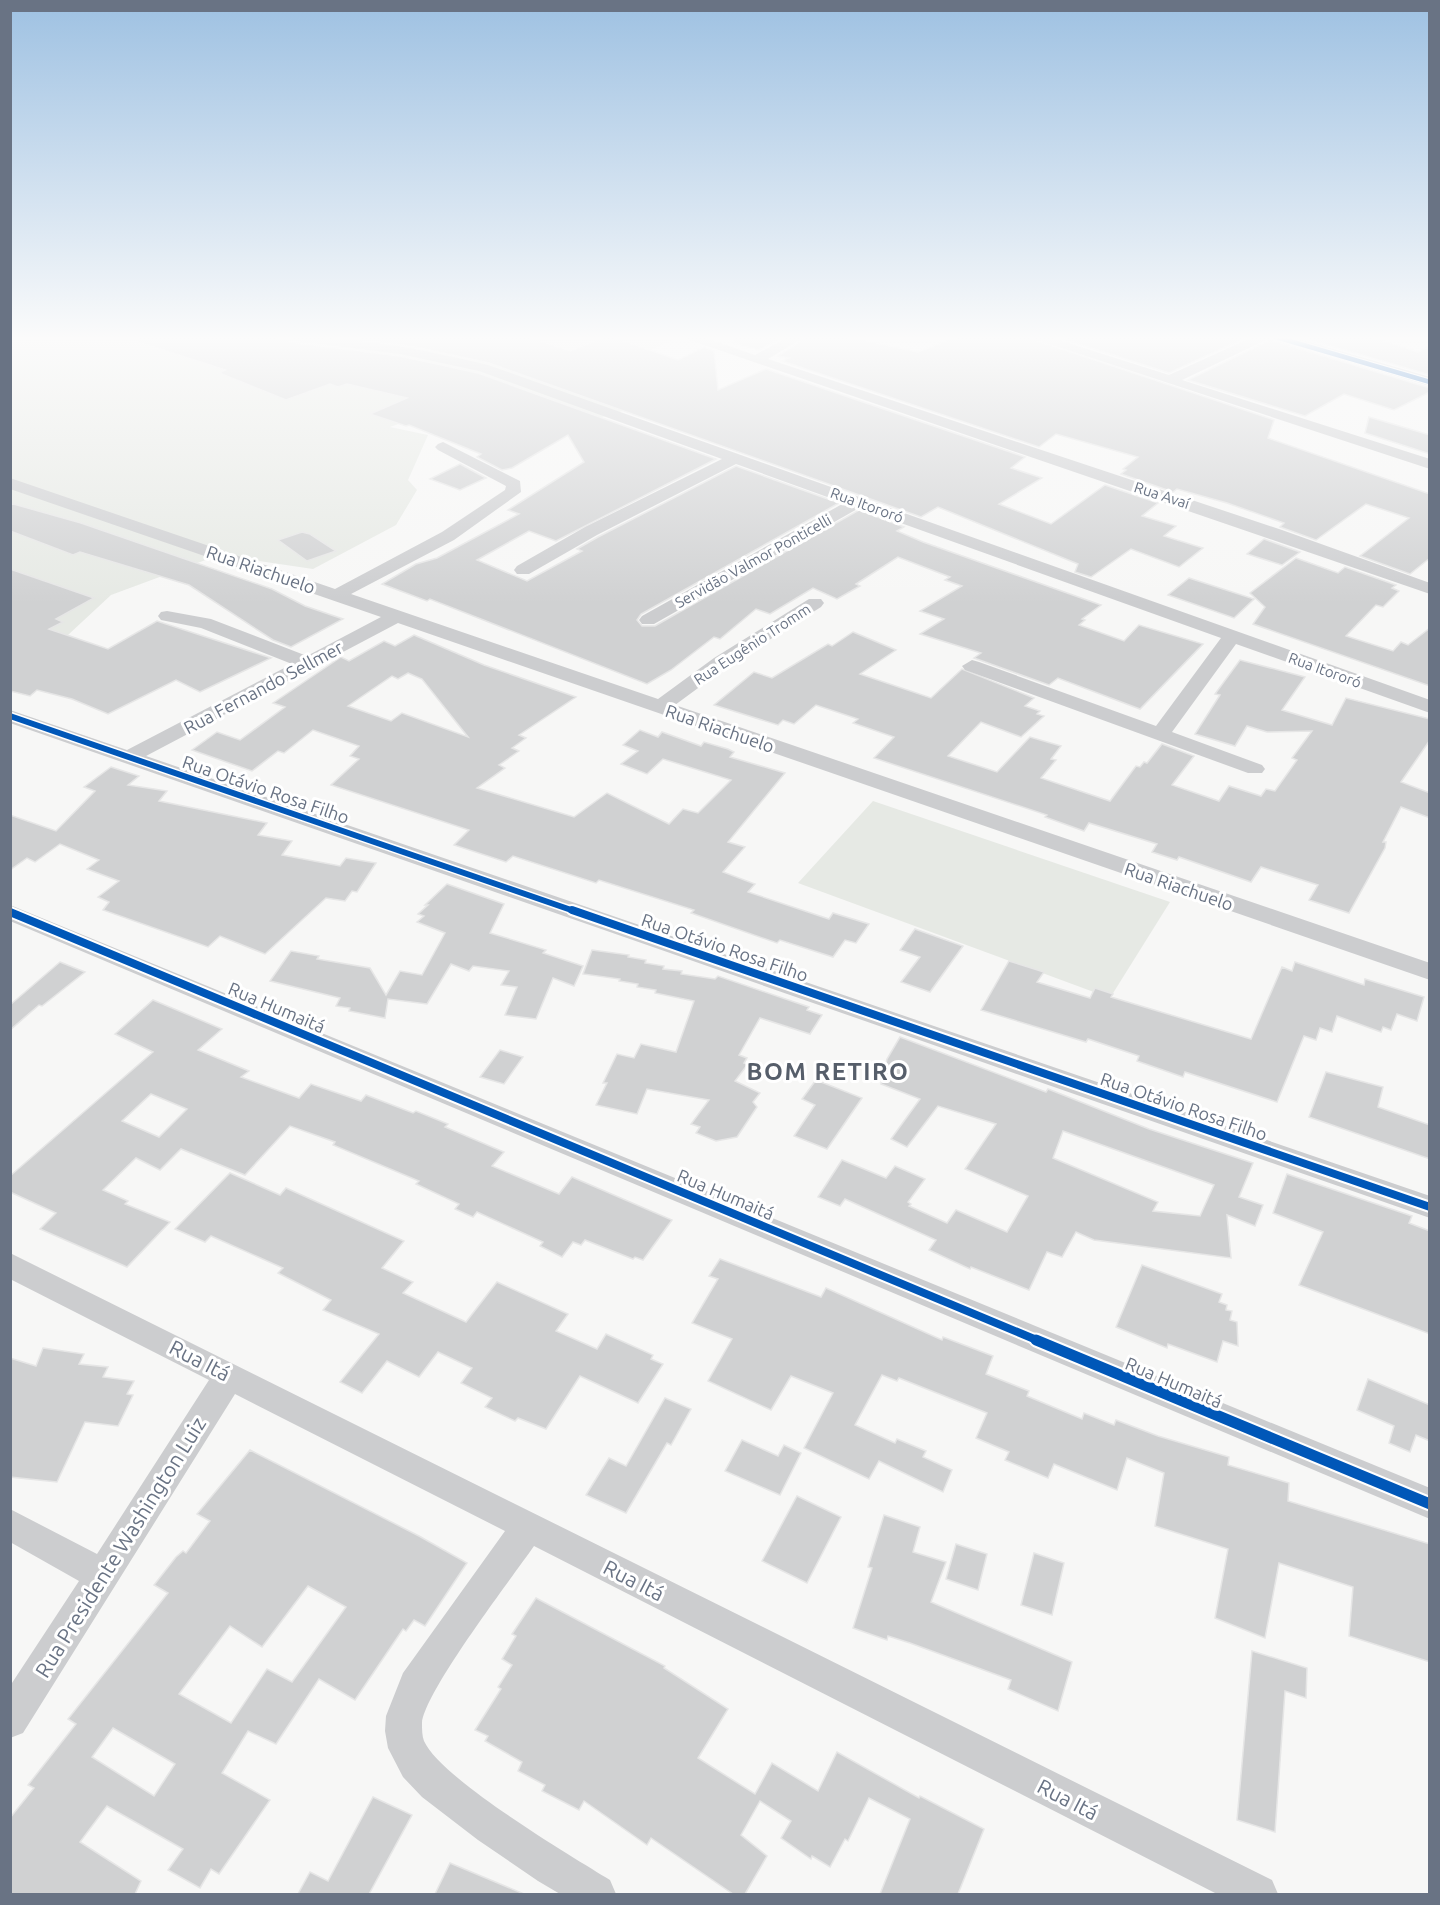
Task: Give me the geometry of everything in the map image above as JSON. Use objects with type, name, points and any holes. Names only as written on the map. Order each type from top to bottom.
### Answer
[{"type":"street","name":"Rua Itororó","points":[[646,426],[1430,707]]},
{"type":"street","name":"Rua Avaí","points":[[953,426],[1265,530],[1430,589]]},
{"type":"street","points":[[1311,426],[1430,464]]},
{"type":"street","points":[[336,595],[448,536],[513,492],[514,484],[443,447]]},
{"type":"street","points":[[524,570],[581,536],[736,458]]},
{"type":"street","name":"Rua Riachuelo","points":[[10,483],[1430,972]]},
{"type":"street","name":"Servidão Valmor Ponticelli","points":[[648,620],[858,502]]},
{"type":"street","name":"Rua Eugênio Tromm","points":[[660,707],[720,662],[815,603]]},
{"type":"street","points":[[167,616],[205,623],[308,663]]},
{"type":"street","name":"Rua Fernando Sellmer","points":[[129,757],[397,616]]},
{"type":"street","points":[[1160,734],[1232,636]]},
{"type":"street","points":[[972,666],[1255,769]]},
{"type":"street","name":"Rua Otávio Rosa Filho","points":[[10,716],[1430,1207]]},
{"type":"street","name":"Rua Humaitá","points":[[10,912],[1430,1504]]},
{"type":"street","name":"Rua Itá","points":[[10,1265],[1258,1894]]},
{"type":"street","name":"Rua Presidente Washington Luiz","points":[[10,1720],[230,1375]]},
{"type":"street","points":[[10,1524],[102,1575]]},
{"type":"street","points":[[528,1526],[416,1686],[403,1715],[407,1749],[428,1775],[495,1829],[596,1894]]},
{"type":"shaded area","points":[[11,426],[393,426],[390,427],[428,435],[408,480],[417,490],[396,525],[313,569],[219,555],[111,595],[11,688]]},
{"type":"shaded area","points":[[542,426],[572,426],[561,429]]},
{"type":"shaded area","points":[[873,801],[1170,902],[1110,998],[798,883]]},
{"type":"building","points":[[411,426],[624,426],[716,459],[556,541],[529,531],[477,560],[527,581],[582,551],[577,549],[598,537],[736,466],[839,503],[641,614],[637,620],[642,626],[655,626],[859,510],[904,527],[897,531],[923,542],[1101,605],[1082,619],[1085,620],[1079,625],[1124,641],[1139,625],[1203,644],[1140,709],[1058,678],[1049,685],[974,658],[981,653],[920,634],[944,619],[920,611],[962,586],[945,580],[950,577],[898,557],[856,584],[860,586],[837,599],[813,588],[770,614],[756,609],[720,639],[714,637],[671,670],[647,684],[430,599],[427,601],[382,584],[416,564],[437,558],[519,514],[508,510],[584,462],[568,435],[512,468],[502,470],[477,457],[481,454]]},
{"type":"building","points":[[665,426],[933,426],[1025,457],[1011,468],[1042,478],[999,504],[1051,524],[1105,485],[1158,503],[1142,516],[1176,526],[1164,536],[1203,548],[1179,567],[1131,549],[1091,577],[1075,572],[1078,564],[938,507],[921,517]]},
{"type":"building","points":[[976,426],[1272,426],[1268,438],[1430,494],[1430,558],[1410,574],[1360,556],[1409,518],[1366,504],[1316,540],[1280,527],[1284,523],[1227,503],[1177,489],[1173,492],[1121,474],[1126,470],[1123,469],[1138,457],[1056,434],[1039,447]]},
{"type":"building","points":[[1367,426],[1399,426],[1430,435],[1430,454],[1365,433]]},
{"type":"building","points":[[460,464],[486,478],[460,490],[430,479]]},
{"type":"building","points":[[10,503],[81,523],[272,589],[305,606],[343,619],[291,647],[273,640],[189,585],[80,552],[73,555],[10,531]]},
{"type":"building","points":[[302,532],[310,534],[336,551],[307,561],[278,540]]},
{"type":"building","points":[[1264,539],[1300,552],[1282,565],[1247,554]]},
{"type":"building","points":[[1296,558],[1338,573],[1345,567],[1396,585],[1392,588],[1399,591],[1383,607],[1376,605],[1346,636],[1393,651],[1401,642],[1408,645],[1430,628],[1430,686],[1253,624],[1265,607],[1250,593]]},
{"type":"building","points":[[10,569],[94,598],[56,619],[63,622],[49,629],[108,649],[157,621],[271,658],[200,692],[176,680],[108,714],[72,699],[37,690],[30,696],[10,691]]},
{"type":"building","points":[[1189,578],[1254,599],[1234,618],[1168,595]]},
{"type":"building","points":[[853,632],[896,650],[860,674],[931,698],[962,669],[1034,698],[1025,706],[1040,711],[1037,714],[1044,716],[1021,737],[981,722],[948,756],[997,772],[1030,737],[1061,746],[1051,759],[1056,760],[1041,778],[1110,801],[1136,766],[1140,767],[1144,762],[1147,763],[1162,744],[1194,756],[1172,785],[1219,801],[1229,786],[1261,796],[1266,789],[1275,791],[1297,760],[1292,758],[1312,731],[1267,732],[1247,726],[1235,746],[1195,734],[1220,695],[1215,694],[1240,660],[1305,677],[1282,710],[1332,725],[1346,698],[1430,719],[1430,740],[1401,782],[1430,793],[1430,818],[1401,807],[1383,842],[1386,842],[1385,848],[1349,913],[1309,900],[1318,885],[1261,867],[1251,882],[1179,857],[1177,860],[1152,852],[1157,844],[1089,823],[1084,831],[1045,817],[1047,815],[874,758],[894,737],[853,723],[858,719],[816,705],[794,724],[783,720],[778,725],[714,705],[754,672],[772,678],[828,644],[832,646]]},
{"type":"building","points":[[414,635],[484,665],[576,697],[519,735],[526,738],[512,748],[519,751],[499,765],[505,768],[477,788],[574,817],[607,793],[669,824],[683,809],[698,813],[731,780],[663,759],[647,774],[621,764],[638,751],[623,745],[640,730],[658,737],[662,732],[701,746],[704,742],[728,749],[734,752],[730,757],[785,773],[728,842],[745,847],[723,872],[755,884],[748,892],[829,919],[833,913],[869,924],[856,943],[845,940],[833,957],[780,940],[777,943],[691,913],[694,910],[599,880],[596,883],[513,856],[506,862],[454,845],[469,830],[331,785],[359,759],[350,756],[359,746],[313,730],[284,753],[278,751],[252,771],[192,750],[217,732],[240,740],[285,707],[273,703],[341,657],[349,661],[384,641],[395,646]],"holes":[[[408,673],[422,679],[468,737],[402,713],[391,721],[348,706],[392,676],[398,679]]]},
{"type":"building","points":[[111,767],[139,776],[128,785],[167,791],[159,801],[267,823],[258,835],[292,841],[282,855],[340,866],[346,858],[376,863],[357,892],[352,891],[345,901],[326,898],[265,954],[220,936],[208,947],[103,910],[109,902],[98,897],[119,881],[87,869],[99,860],[60,844],[35,862],[27,858],[10,870],[10,815],[56,831],[95,791],[84,787]]},
{"type":"building","points":[[447,884],[504,904],[490,933],[546,950],[543,953],[583,966],[574,986],[553,978],[536,1019],[505,1015],[517,987],[501,985],[509,971],[473,966],[469,971],[451,964],[427,1004],[388,999],[385,1018],[336,1006],[340,998],[270,981],[291,951],[319,956],[317,959],[370,968],[386,995],[400,971],[422,975],[445,933],[417,922],[424,916],[418,914]]},
{"type":"building","points":[[915,929],[963,946],[930,992],[901,982],[920,957],[900,950]]},
{"type":"building","points":[[592,950],[629,955],[628,957],[646,960],[645,963],[664,966],[663,969],[682,971],[681,974],[715,979],[718,976],[809,1007],[807,1010],[822,1015],[810,1034],[760,1018],[739,1055],[747,1058],[744,1063],[748,1064],[735,1081],[760,1093],[753,1102],[757,1107],[737,1137],[716,1141],[696,1133],[700,1127],[691,1124],[709,1100],[647,1089],[637,1114],[596,1105],[607,1083],[603,1083],[617,1054],[634,1058],[641,1044],[676,1052],[694,1001],[655,993],[656,990],[637,987],[638,984],[619,981],[620,979],[583,974]]},
{"type":"building","points":[[1009,961],[1044,972],[1037,982],[1090,998],[1095,988],[1113,994],[1111,997],[1251,1039],[1282,967],[1292,971],[1295,962],[1364,985],[1365,979],[1424,997],[1417,1021],[1397,1014],[1391,1030],[1383,1027],[1381,1032],[1337,1016],[1332,1032],[1320,1028],[1316,1040],[1304,1036],[1277,1102],[1185,1072],[1183,1077],[1137,1061],[1139,1056],[1088,1039],[1086,1042],[981,1010]]},
{"type":"building","points":[[60,962],[85,972],[42,1006],[39,1005],[10,1030],[10,1005]]},
{"type":"building","points":[[153,1000],[222,1029],[198,1050],[249,1071],[241,1077],[299,1098],[311,1084],[361,1101],[366,1095],[413,1113],[416,1111],[448,1124],[445,1127],[504,1152],[492,1166],[559,1194],[572,1177],[672,1220],[643,1260],[635,1257],[633,1259],[585,1240],[581,1245],[573,1242],[562,1257],[540,1246],[543,1242],[477,1212],[473,1217],[455,1209],[459,1204],[416,1184],[419,1181],[333,1145],[335,1142],[290,1126],[245,1175],[181,1149],[160,1170],[136,1158],[103,1190],[128,1201],[125,1204],[170,1222],[127,1267],[40,1229],[56,1213],[10,1192],[10,1176],[153,1052],[115,1034]],"holes":[[[151,1094],[187,1109],[159,1137],[122,1121]]]},
{"type":"building","points":[[900,1037],[1046,1092],[1048,1089],[1149,1129],[1253,1163],[1239,1197],[1263,1205],[1255,1226],[1227,1215],[1231,1258],[1094,1240],[1076,1232],[1062,1257],[1047,1252],[1029,1290],[971,1267],[970,1269],[929,1250],[936,1240],[845,1199],[840,1206],[818,1197],[842,1160],[886,1178],[895,1166],[925,1179],[908,1202],[911,1204],[909,1206],[947,1223],[956,1210],[1007,1232],[1028,1196],[965,1169],[996,1124],[938,1106],[907,1147],[891,1139],[920,1099],[881,1084],[887,1059]],"holes":[[[1063,1131],[1214,1185],[1200,1216],[1153,1211],[1158,1202],[1053,1158]]]},
{"type":"building","points":[[500,1050],[523,1057],[504,1084],[480,1077]]},
{"type":"building","points":[[1326,1072],[1383,1087],[1378,1107],[1430,1125],[1430,1159],[1309,1117]]},
{"type":"building","points":[[816,1080],[862,1098],[827,1149],[794,1136],[815,1105],[802,1099]]},
{"type":"building","points":[[230,1173],[280,1195],[286,1188],[404,1241],[382,1268],[413,1282],[403,1293],[466,1322],[497,1282],[568,1314],[556,1331],[597,1349],[606,1334],[653,1355],[651,1359],[663,1364],[638,1403],[580,1376],[546,1429],[518,1418],[515,1421],[485,1407],[492,1398],[461,1383],[472,1368],[438,1352],[419,1377],[387,1361],[362,1393],[340,1382],[379,1334],[323,1310],[331,1300],[278,1273],[283,1268],[211,1236],[205,1242],[175,1229]]},
{"type":"building","points":[[1287,1174],[1412,1216],[1409,1223],[1430,1231],[1430,1334],[1299,1285],[1323,1232],[1273,1213]]},
{"type":"building","points":[[720,1259],[821,1297],[826,1288],[942,1340],[943,1337],[993,1356],[986,1374],[1029,1391],[1027,1396],[1082,1419],[1084,1413],[1114,1425],[1116,1420],[1158,1436],[1229,1457],[1228,1465],[1289,1483],[1288,1501],[1430,1544],[1430,1662],[1349,1636],[1353,1587],[1279,1563],[1265,1638],[1215,1618],[1228,1549],[1155,1526],[1164,1473],[1127,1458],[1117,1490],[1054,1464],[1048,1478],[1005,1460],[1009,1452],[976,1438],[987,1413],[899,1378],[897,1381],[882,1375],[855,1425],[895,1443],[897,1439],[926,1451],[923,1457],[952,1470],[943,1492],[879,1461],[869,1479],[804,1448],[833,1393],[791,1376],[771,1410],[708,1381],[732,1339],[692,1323],[718,1279],[709,1276]]},
{"type":"building","points":[[1142,1265],[1222,1294],[1219,1302],[1227,1305],[1226,1310],[1232,1311],[1230,1320],[1237,1322],[1238,1346],[1223,1341],[1217,1362],[1168,1344],[1167,1348],[1116,1327]]},
{"type":"building","points":[[43,1348],[84,1354],[79,1364],[108,1367],[103,1377],[134,1381],[127,1394],[133,1395],[118,1426],[85,1422],[57,1482],[10,1477],[10,1358],[36,1366]]},
{"type":"building","points":[[1368,1379],[1430,1405],[1430,1441],[1416,1435],[1410,1452],[1389,1443],[1394,1426],[1357,1410]]},
{"type":"building","points":[[665,1398],[691,1409],[671,1445],[667,1443],[626,1513],[586,1495],[609,1458],[626,1466]]},
{"type":"building","points":[[742,1440],[778,1456],[784,1445],[801,1453],[780,1495],[725,1471]]},
{"type":"building","points":[[250,1450],[467,1563],[425,1626],[414,1620],[406,1631],[403,1629],[355,1700],[319,1679],[276,1744],[248,1731],[222,1773],[270,1800],[219,1874],[211,1869],[200,1888],[168,1870],[183,1849],[107,1806],[80,1842],[141,1881],[135,1894],[10,1894],[10,1818],[34,1788],[28,1785],[76,1724],[68,1719],[168,1593],[154,1585],[176,1557],[183,1551],[186,1553],[210,1521],[197,1514]],"holes":[[[308,1586],[346,1607],[292,1682],[267,1669],[231,1723],[179,1694],[230,1626],[262,1647]],[[113,1728],[175,1764],[154,1796],[92,1757]]]},
{"type":"building","points":[[797,1496],[841,1517],[807,1583],[762,1561]]},
{"type":"building","points":[[884,1515],[920,1527],[913,1552],[946,1562],[931,1602],[1072,1662],[1058,1711],[1008,1689],[1011,1680],[910,1643],[888,1636],[887,1640],[853,1628],[872,1568],[868,1567]]},
{"type":"building","points":[[956,1544],[987,1554],[978,1590],[946,1579]]},
{"type":"building","points":[[1034,1553],[1064,1563],[1052,1615],[1021,1605]]},
{"type":"building","points":[[536,1598],[665,1666],[664,1668],[728,1709],[698,1758],[755,1794],[772,1763],[818,1791],[837,1752],[919,1798],[920,1796],[984,1829],[958,1894],[880,1894],[910,1819],[869,1798],[848,1841],[845,1839],[830,1867],[812,1856],[811,1859],[781,1838],[791,1821],[760,1801],[741,1835],[767,1856],[745,1894],[733,1894],[651,1838],[647,1845],[584,1801],[579,1810],[542,1791],[545,1785],[518,1771],[522,1762],[485,1741],[488,1736],[475,1730],[501,1689],[498,1687],[512,1665],[502,1659],[516,1636],[512,1634]]},
{"type":"building","points":[[1252,1651],[1307,1668],[1306,1698],[1285,1691],[1275,1832],[1237,1820]]},
{"type":"building","points":[[373,1797],[412,1815],[369,1894],[298,1894],[310,1872],[328,1881]]},
{"type":"building","points":[[450,1863],[524,1894],[435,1894]]},
{"type":"cycle path","points":[[10,716],[1430,1207]]},
{"type":"cycle path","points":[[10,912],[1430,1504]]},
{"type":"district","name":"BOM RETIRO","points":[[828,1071]]}]
